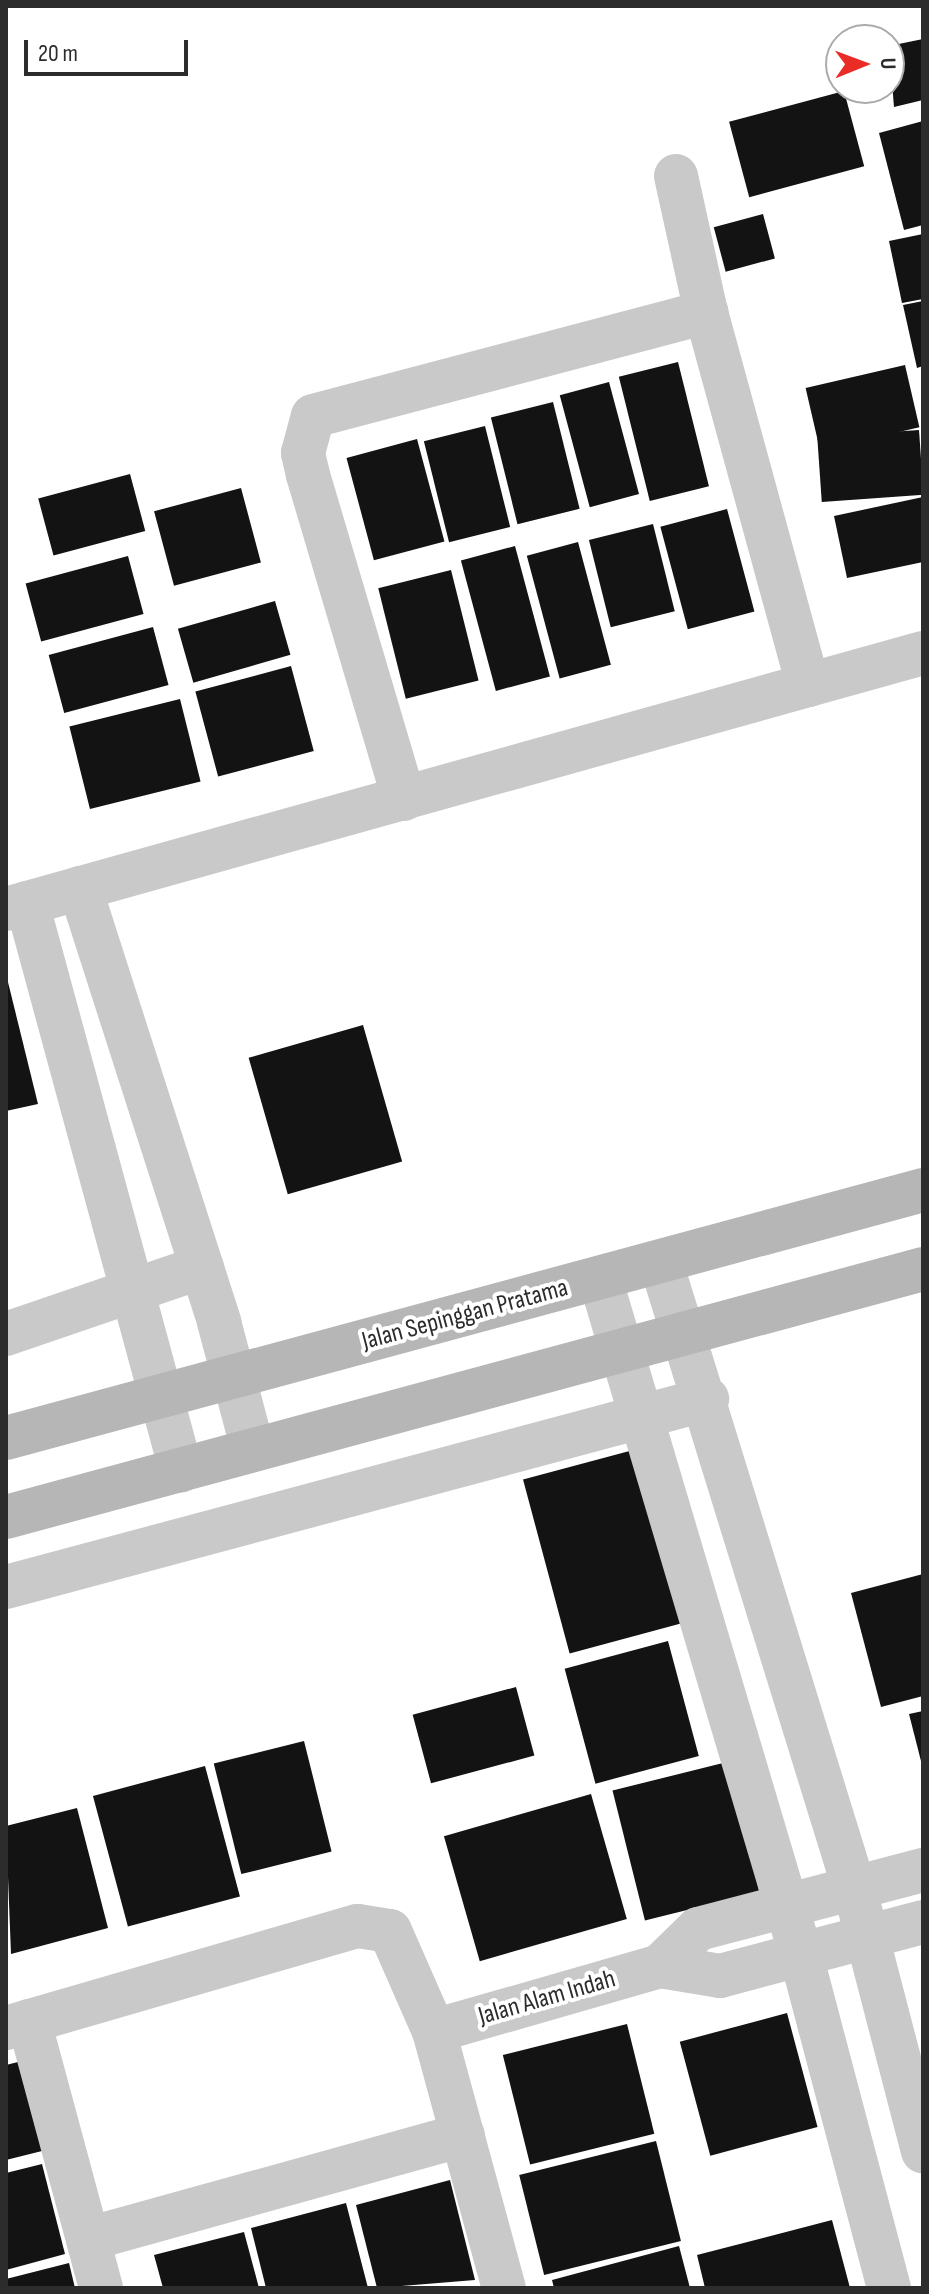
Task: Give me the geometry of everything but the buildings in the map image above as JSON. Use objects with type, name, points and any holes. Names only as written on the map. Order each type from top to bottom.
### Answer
[{"type":"street","points":[[676,176],[706,312],[808,685]]},
{"type":"street","points":[[404,799],[308,475],[303,453],[313,416],[706,312]]},
{"type":"street","points":[[181,1470],[162,1394],[16,906],[923,653]]},
{"type":"street","points":[[80,888],[202,1267],[253,1450]]},
{"type":"street","name":"Jalan Sepinggan Pratama","points":[[6,1438],[923,1190]]},
{"type":"street","points":[[661,1263],[688,1336],[856,1894],[923,2151]]},
{"type":"street","points":[[6,1334],[202,1267]]},
{"type":"street","points":[[6,1517],[624,1349],[688,1336],[923,1269]]},
{"type":"street","points":[[600,1278],[624,1349],[801,1955],[889,2288]]},
{"type":"street","points":[[6,1587],[707,1399]]},
{"type":"street","points":[[660,1966],[698,1929],[856,1894],[923,1870]]},
{"type":"street","points":[[660,1966],[713,1977],[923,1922]]},
{"type":"street","points":[[101,2288],[18,2025],[378,1926],[401,1945],[434,2031],[504,2288]]},
{"type":"street","name":"Jalan Alam Indah","points":[[434,2031],[660,1966]]},
{"type":"street","points":[[88,2239],[463,2135]]}]
